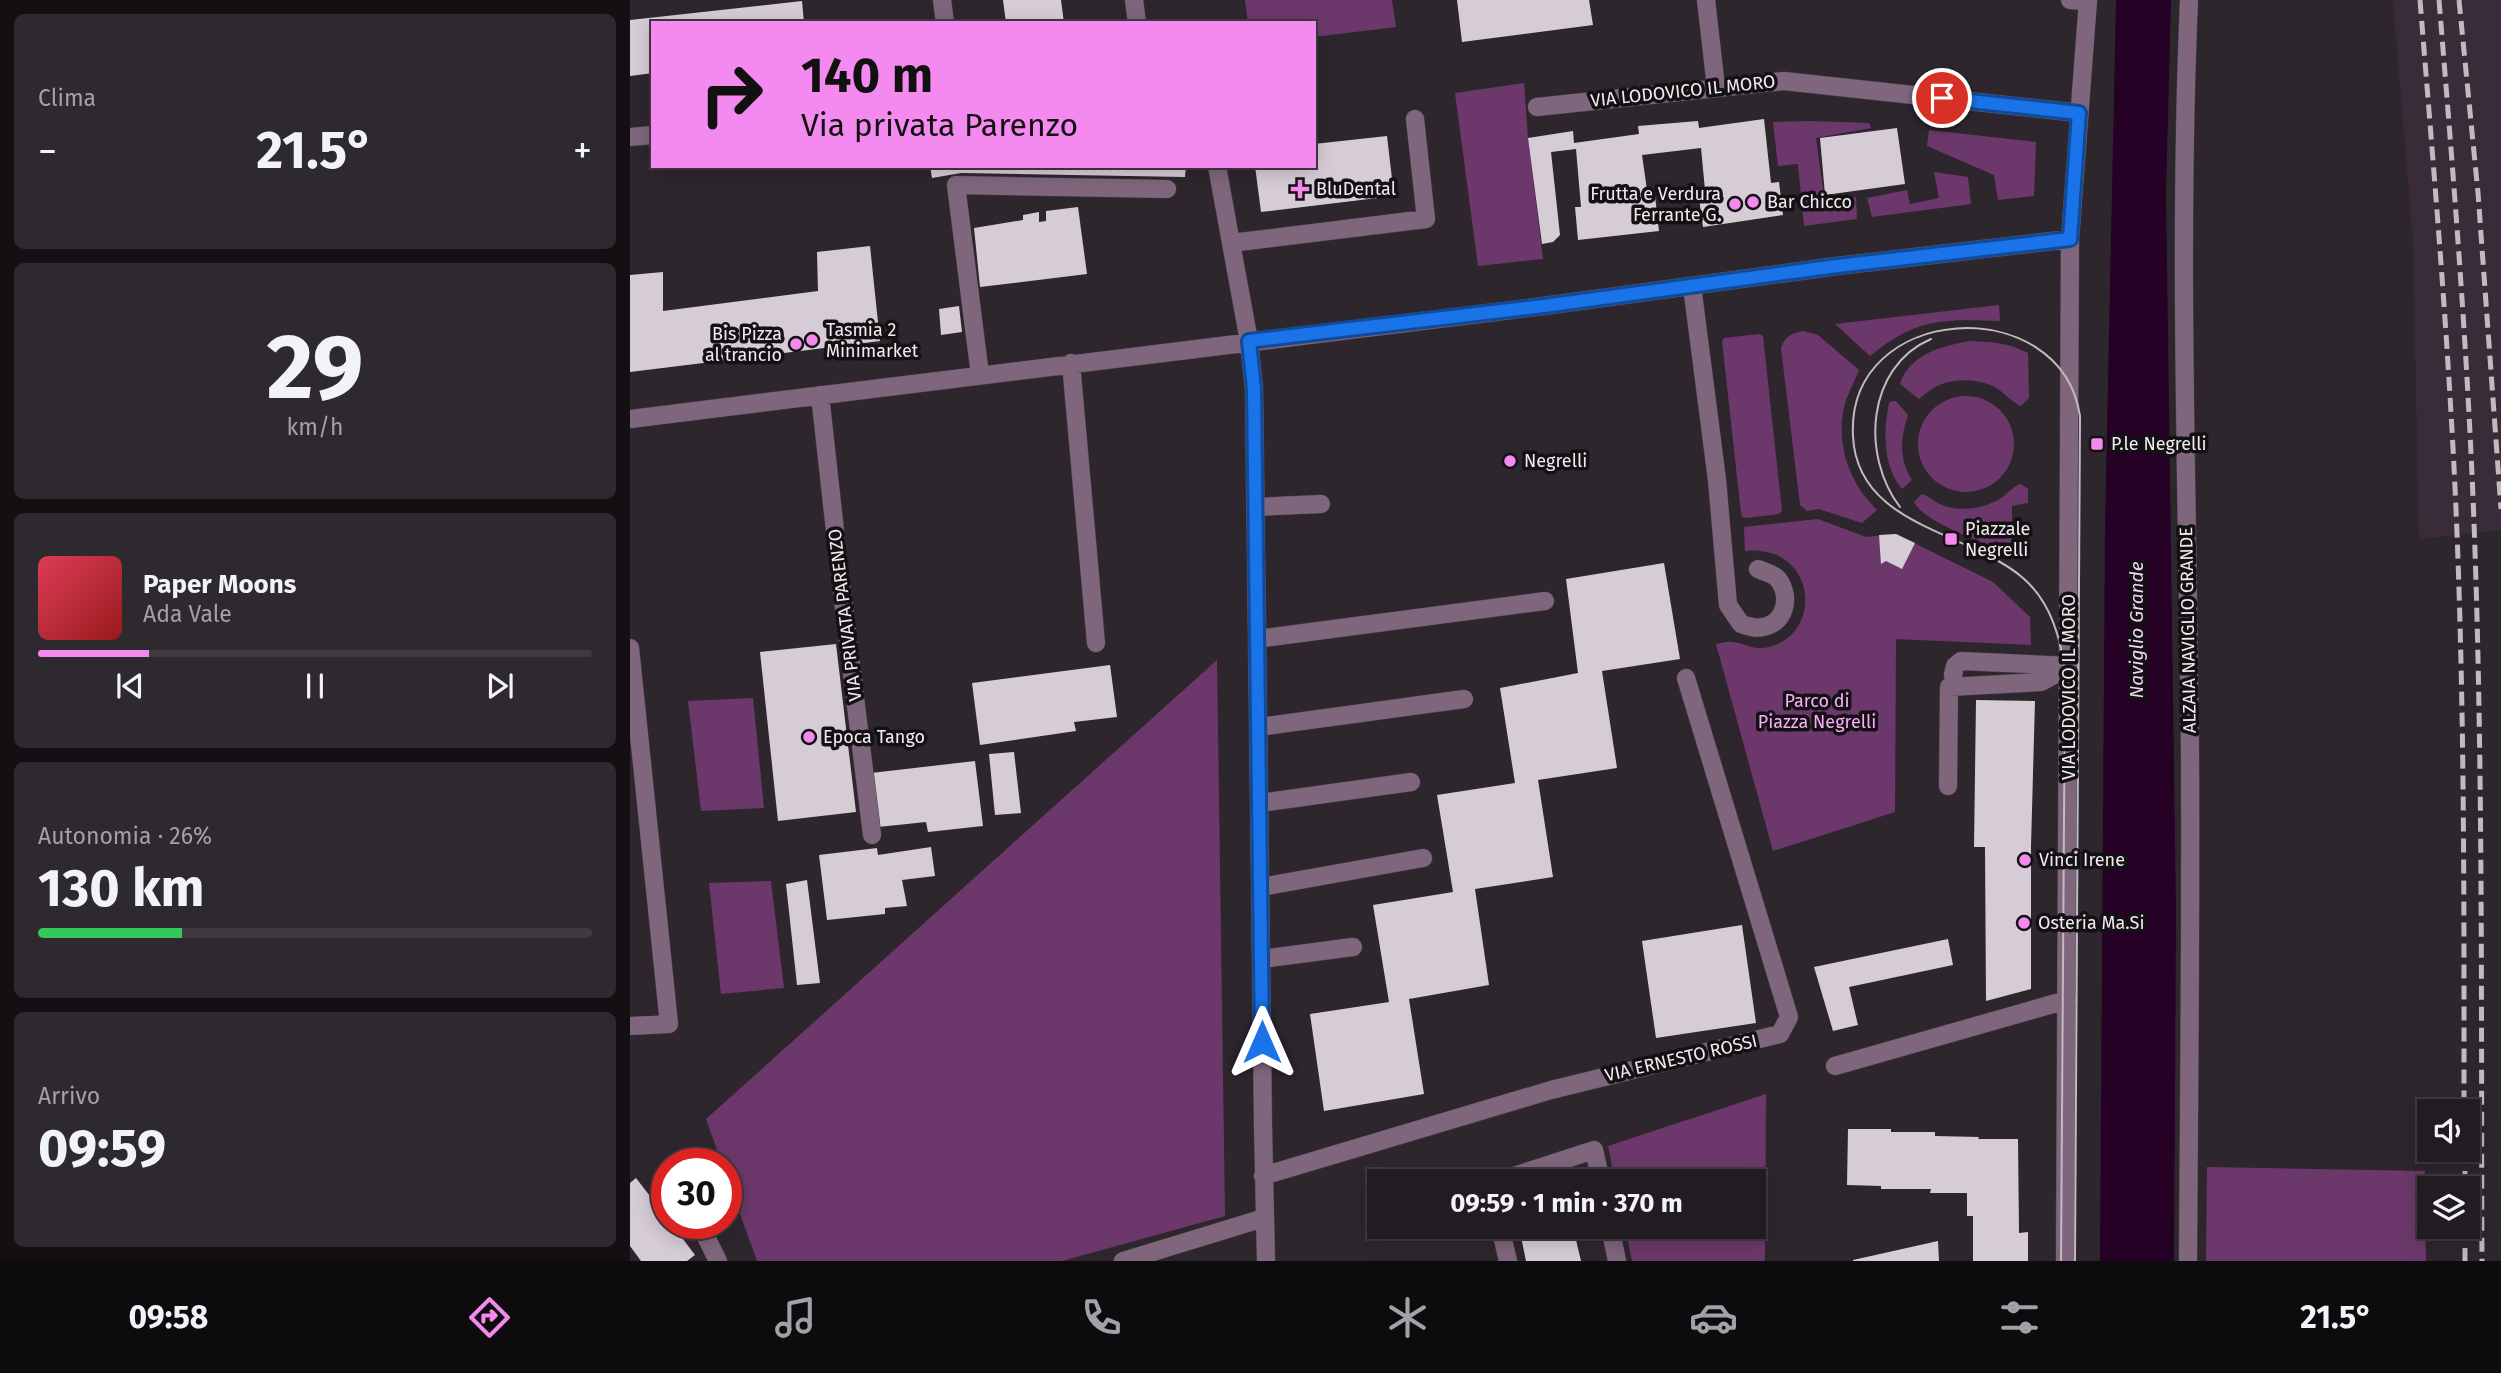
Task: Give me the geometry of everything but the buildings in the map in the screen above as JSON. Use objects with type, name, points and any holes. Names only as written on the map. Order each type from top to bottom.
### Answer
[{"type":"street","points":[[942,0],[945,21]]},
{"type":"street","points":[[1134,0],[1137,21]]},
{"type":"street","points":[[1706,0],[1716,87]]},
{"type":"street","points":[[2070,0],[2088,0]]},
{"type":"street","name":"VIA LODOVICO IL MORO","points":[[2065,1261],[2070,239],[2088,0]]},
{"type":"street","name":"ALZAIA NAVIGLIO GRANDE","points":[[2188,1261],[2190,754],[2183,318],[2185,74],[2189,0]]},
{"type":"street","name":"VIA LODOVICO IL MORO","points":[[1537,107],[1784,81],[2079,113]]},
{"type":"street","points":[[1231,243],[1426,219],[1415,119]]},
{"type":"street","points":[[630,137],[651,135]]},
{"type":"street","points":[[1217,168],[1249,341],[1254,389],[1266,1261]]},
{"type":"street","points":[[980,374],[956,185],[1167,189]]},
{"type":"street","points":[[630,419],[1544,306],[1851,264],[2070,239]]},
{"type":"street","points":[[1692,286],[1717,480],[1728,605],[1741,624],[1761,628],[1773,623],[1784,611],[1786,593],[1777,576],[1758,569]]},
{"type":"street","points":[[1071,363],[1097,643]]},
{"type":"street","name":"VIA PRIVATA PARENZO","points":[[820,395],[872,835]]},
{"type":"street","points":[[1256,507],[1321,504]]},
{"type":"street","points":[[1257,639],[1545,601]]},
{"type":"street","points":[[630,648],[637,768],[669,1024],[630,1026]]},
{"type":"street","points":[[1952,675],[1955,666],[1961,661],[2070,666]]},
{"type":"street","points":[[1948,786],[1949,687],[2041,682],[2070,666]]},
{"type":"street","name":"VIA ERNESTO ROSSI","points":[[1263,1176],[1550,1090],[1780,1034],[1789,1017],[1686,678]]},
{"type":"street","points":[[1259,727],[1464,699]]},
{"type":"street","points":[[1260,803],[1411,782]]},
{"type":"street","points":[[1261,887],[1423,858]]},
{"type":"street","points":[[1262,959],[1353,947]]},
{"type":"street","points":[[1835,1066],[2067,1000]]},
{"type":"street","points":[[1536,1169],[1594,1150],[1598,1169]]},
{"type":"street","points":[[1123,1261],[1264,1218]]},
{"type":"street","points":[[707,1239],[718,1261]]},
{"type":"street","points":[[1503,1239],[1508,1261]]},
{"type":"street","points":[[1613,1239],[1618,1261]]},
{"type":"shaded area","points":[[2393,0],[2501,0],[2501,530],[2419,539],[2413,242]]},
{"type":"green space","points":[[1245,0],[1392,0],[1396,27],[1316,37],[1316,21],[1248,21]]},
{"type":"green space","points":[[1524,83],[1543,259],[1478,266],[1455,93]]},
{"type":"green space","points":[[1773,122],[1869,123],[1871,128],[1816,138],[1825,202],[1856,197],[1857,219],[1804,226],[1798,164],[1778,166]]},
{"type":"green space","points":[[1929,130],[2036,142],[2034,196],[1998,200],[1994,175],[1927,146]]},
{"type":"green space","points":[[1934,172],[1968,177],[1971,204],[1872,217],[1867,198],[1907,190],[1910,204],[1939,198]]},
{"type":"green space","points":[[1999,305],[2000,321],[1946,321],[1916,328],[1902,334],[1870,356],[1835,324]]},
{"type":"green space","points":[[1803,331],[1818,335],[1859,370],[1846,400],[1842,430],[1846,460],[1851,473],[1858,487],[1877,510],[1862,523],[1819,509],[1807,511],[1800,505],[1781,348],[1789,336]]},
{"type":"green space","points":[[1759,334],[1763,336],[1782,511],[1779,514],[1746,518],[1742,517],[1741,513],[1722,341],[1724,338]]},
{"type":"green space","points":[[1971,341],[2001,344],[2028,353],[2029,398],[2021,406],[1993,386],[1978,382],[1962,380],[1939,385],[1919,399],[1900,384],[1911,365],[1919,358],[1939,348]]},
{"type":"green space","points":[[1966,396],[1984,400],[2000,410],[2010,426],[2014,444],[2010,462],[2000,478],[1984,488],[1966,492],[1948,488],[1932,478],[1922,462],[1918,444],[1922,426],[1932,410],[1948,400]]},
{"type":"green space","points":[[1892,401],[1896,401],[1908,415],[1902,448],[1912,480],[1902,489],[1891,470],[1886,448],[1887,414]]},
{"type":"green space","points":[[2021,484],[2028,489],[2028,503],[2012,506],[2012,546],[2006,552],[1942,524],[1920,510],[1914,502],[1922,494],[1949,507],[1963,509],[1985,506]]},
{"type":"green space","name":"Parco di Piazza Negrelli","points":[[1818,519],[1866,537],[1896,534],[1993,582],[2030,617],[2031,645],[1896,639],[1895,812],[1773,851],[1716,644],[1730,642],[1758,648],[1769,647],[1787,639],[1799,626],[1805,609],[1805,591],[1799,575],[1787,561],[1769,553],[1745,551],[1744,527]]},
{"type":"green space","points":[[1217,660],[1225,1216],[1062,1261],[757,1261],[742,1219],[742,1148],[716,1148],[706,1119]]},
{"type":"green space","points":[[753,698],[764,808],[701,811],[688,701]]},
{"type":"green space","points":[[771,881],[784,988],[721,994],[709,883]]},
{"type":"green space","points":[[1766,1094],[1766,1169],[1613,1169],[1608,1146]]},
{"type":"green space","points":[[2207,1167],[2425,1171],[2425,1176],[2417,1176],[2417,1239],[2426,1239],[2426,1261],[2206,1261]]},
{"type":"green space","points":[[1627,1239],[1765,1239],[1765,1261],[1632,1261]]},
{"type":"water","name":"Naviglio Grande","points":[[2116,0],[2171,0],[2166,193],[2176,913],[2174,1261],[2100,1261],[2105,526]]},
{"type":"tram line","points":[[2061,1261],[2065,673],[2061,647],[2048,609],[2023,578],[2000,562],[1919,524],[1894,509],[1874,490],[1859,466],[1853,436],[1860,392],[1883,359],[1917,338],[1957,328],[1998,332],[2036,347],[2065,375],[2080,416],[2075,1261]]},
{"type":"tram line","points":[[1900,507],[1887,486],[1879,463],[1876,414],[1882,391],[1893,370],[1909,352],[1931,339]]},
{"type":"railway","points":[[2420,0],[2456,500],[2463,762],[2464,1099]]},
{"type":"railway","points":[[2439,0],[2465,344],[2475,551],[2480,817],[2482,1261]]},
{"type":"railway","points":[[2459,0],[2478,193],[2501,509]]},
{"type":"railway","points":[[2465,1162],[2465,1176]]},
{"type":"railway","points":[[2465,1239],[2465,1261]]},
{"type":"place","name":"BluDental","points":[[1300,189]]},
{"type":"place","name":"Bar Chicco","points":[[1753,202]]},
{"type":"place","name":"Frutta e Verdura Ferrante G.","points":[[1735,204]]},
{"type":"place","name":"Tasmia 2 Minimarket","points":[[812,340]]},
{"type":"place","name":"Bis Pizza al trancio","points":[[796,344]]},
{"type":"place","name":"P.le Negrelli","points":[[2097,444]]},
{"type":"place","name":"Negrelli","points":[[1510,461]]},
{"type":"place","name":"Piazzale Negrelli","points":[[1951,539]]},
{"type":"place","name":"Epoca Tango","points":[[809,737]]},
{"type":"place","name":"Vinci Irene","points":[[2025,860]]},
{"type":"place","name":"Osteria Ma.Si","points":[[2024,923]]},
{"type":"route","points":[[1262,1042],[1254,389],[1249,341],[2070,239],[2079,113],[1942,98]]}]
